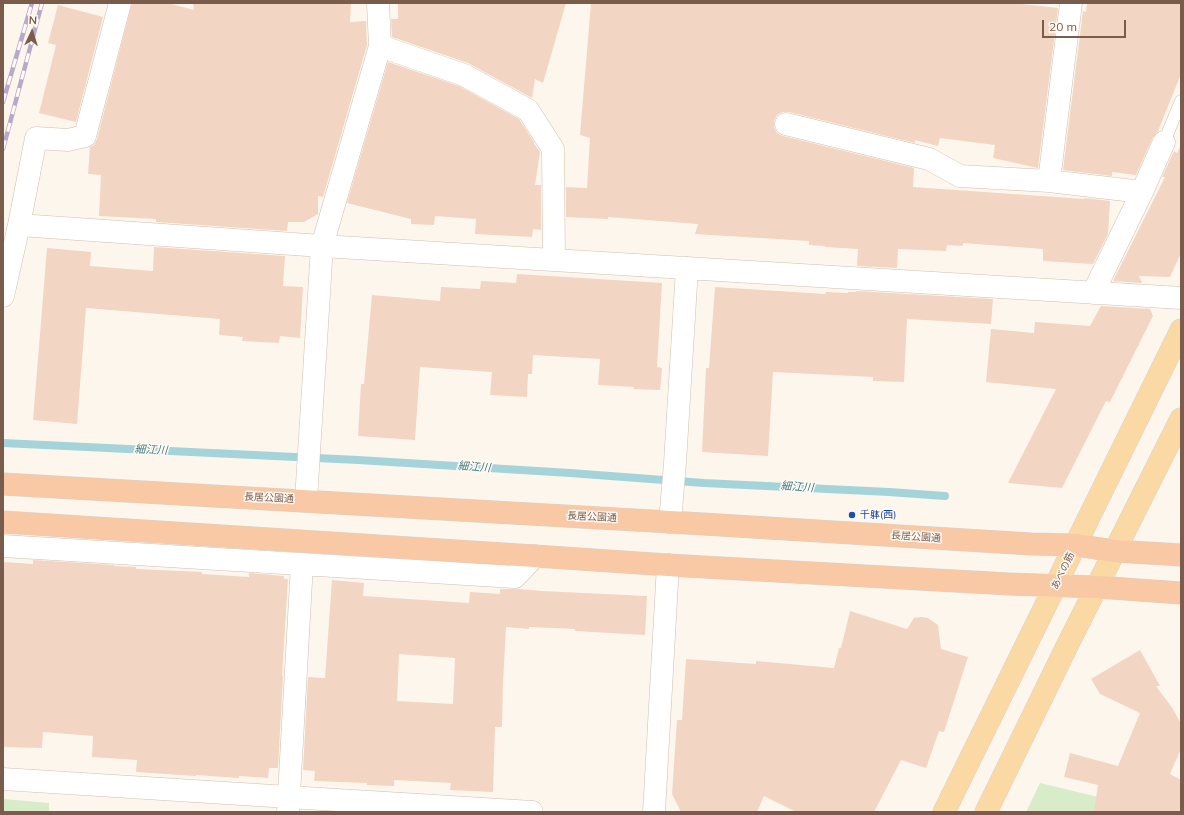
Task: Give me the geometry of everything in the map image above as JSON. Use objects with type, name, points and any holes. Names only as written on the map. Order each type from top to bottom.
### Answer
[{"type":"highway","name":"長居公園通","points":[[3,484],[306,500],[1023,544],[1075,545],[1115,551],[1181,556]]},
{"type":"highway","points":[[3,522],[668,565],[1097,587],[1181,593]]},
{"type":"main road","name":"あべの筋","points":[[944,812],[1181,330]]},
{"type":"main road","points":[[986,812],[1181,419]]},
{"type":"street","points":[[3,296],[36,138],[68,140],[85,136],[120,3]]},
{"type":"street","points":[[306,500],[322,246],[380,46],[378,3]]},
{"type":"street","points":[[1049,181],[1071,3]]},
{"type":"street","points":[[380,46],[464,75],[528,110],[553,149],[554,260]]},
{"type":"street","points":[[786,124],[929,159],[960,176],[1049,181],[1142,192]]},
{"type":"street","points":[[1093,293],[1142,192],[1164,142]]},
{"type":"street","points":[[19,225],[322,246],[1181,298]]},
{"type":"street","points":[[670,522],[687,268]]},
{"type":"street","points":[[3,546],[515,577],[535,556]]},
{"type":"street","points":[[289,805],[302,564]]},
{"type":"street","points":[[654,812],[668,565]]},
{"type":"street","points":[[3,779],[289,805],[532,812]]},
{"type":"lane","points":[[1164,142],[1181,101]]},
{"type":"green space","points":[[1040,783],[1161,812],[1026,812]]},
{"type":"green space","points":[[3,799],[49,803],[49,812],[3,812]]},
{"type":"building","points":[[132,3],[168,3],[194,10],[193,3],[351,3],[350,22],[366,21],[367,45],[323,197],[318,196],[318,214],[304,222],[288,222],[287,231],[156,222],[156,219],[99,216],[101,175],[88,174],[90,147],[94,145],[97,139]]},
{"type":"building","points":[[398,3],[566,3],[543,83],[535,79],[532,98],[468,63],[392,37],[391,19],[398,19]]},
{"type":"building","points":[[591,3],[1013,3],[1058,8],[1038,168],[993,158],[995,145],[940,138],[938,146],[915,140],[915,143],[789,112],[783,112],[777,115],[774,121],[774,127],[777,133],[783,136],[914,168],[913,187],[1110,201],[1108,234],[1093,264],[1043,261],[1043,249],[963,243],[963,246],[947,245],[946,251],[898,249],[897,268],[857,266],[858,249],[809,245],[809,241],[695,234],[698,224],[608,217],[608,219],[566,217],[566,187],[587,188],[590,138],[580,135]]},
{"type":"building","points":[[1087,3],[1181,3],[1181,74],[1158,131],[1153,137],[1136,175],[1112,172],[1112,176],[1063,170],[1083,11],[1086,12]]},
{"type":"building","points":[[58,5],[103,17],[76,122],[39,113],[56,45],[48,43]]},
{"type":"building","points":[[388,62],[459,86],[519,119],[540,152],[535,185],[541,185],[541,230],[533,229],[532,237],[475,234],[476,219],[435,216],[434,225],[411,224],[411,219],[347,203]]},
{"type":"building","points":[[1181,145],[1181,253],[1170,277],[1139,276],[1142,283],[1113,281],[1165,177],[1162,177],[1174,151],[1177,153]]},
{"type":"building","points":[[154,247],[285,256],[283,286],[303,287],[300,338],[280,336],[279,343],[242,341],[243,337],[219,335],[220,319],[86,308],[77,424],[33,420],[47,248],[91,252],[90,266],[153,271]]},
{"type":"building","points":[[517,274],[662,283],[657,367],[662,368],[660,390],[598,385],[600,359],[533,355],[532,374],[528,374],[527,397],[490,395],[492,372],[420,367],[415,440],[358,436],[361,384],[364,384],[372,295],[440,301],[441,287],[480,289],[481,281],[516,283]]},
{"type":"building","points":[[715,287],[825,294],[826,292],[848,293],[856,291],[993,299],[991,324],[907,319],[904,382],[873,381],[873,377],[773,372],[768,456],[702,452],[706,368],[709,368]]},
{"type":"building","points":[[1101,306],[1150,309],[1153,316],[1110,402],[1106,401],[1062,488],[1008,483],[1056,389],[986,382],[991,329],[1034,333],[1035,322],[1090,326]]},
{"type":"building","points":[[33,560],[114,565],[136,567],[136,569],[202,572],[202,574],[249,577],[249,573],[284,576],[284,579],[288,579],[278,768],[269,768],[268,778],[239,776],[239,778],[136,772],[137,760],[92,757],[93,736],[43,732],[42,748],[3,747],[3,562],[33,564]]},
{"type":"building","points":[[332,580],[364,583],[363,596],[469,603],[470,592],[500,594],[500,589],[647,596],[645,635],[575,631],[575,629],[529,627],[529,629],[506,627],[502,727],[495,727],[493,792],[450,790],[451,783],[394,780],[394,786],[367,785],[367,783],[314,781],[315,771],[303,770],[308,677],[325,678]],"holes":[[[399,654],[455,658],[453,704],[397,701]]]},
{"type":"building","points":[[850,611],[907,629],[914,618],[928,618],[938,625],[941,649],[968,657],[944,732],[939,731],[926,768],[901,760],[874,812],[796,812],[764,796],[757,812],[681,812],[672,794],[677,720],[682,720],[686,659],[756,664],[756,661],[834,668],[839,648],[841,648]]},
{"type":"building","points":[[1140,650],[1160,686],[1156,686],[1173,709],[1181,724],[1181,749],[1170,774],[1181,780],[1181,812],[1094,812],[1098,785],[1064,777],[1070,753],[1118,766],[1140,713],[1100,694],[1091,679]]},
{"type":"waterway","name":"細江川","points":[[3,443],[358,460],[704,483],[945,496]]},
{"type":"railway","points":[[3,102],[32,3]]},
{"type":"railway","points":[[3,149],[42,3]]},
{"type":"place","name":"千躰(西)","points":[[852,515]]}]
